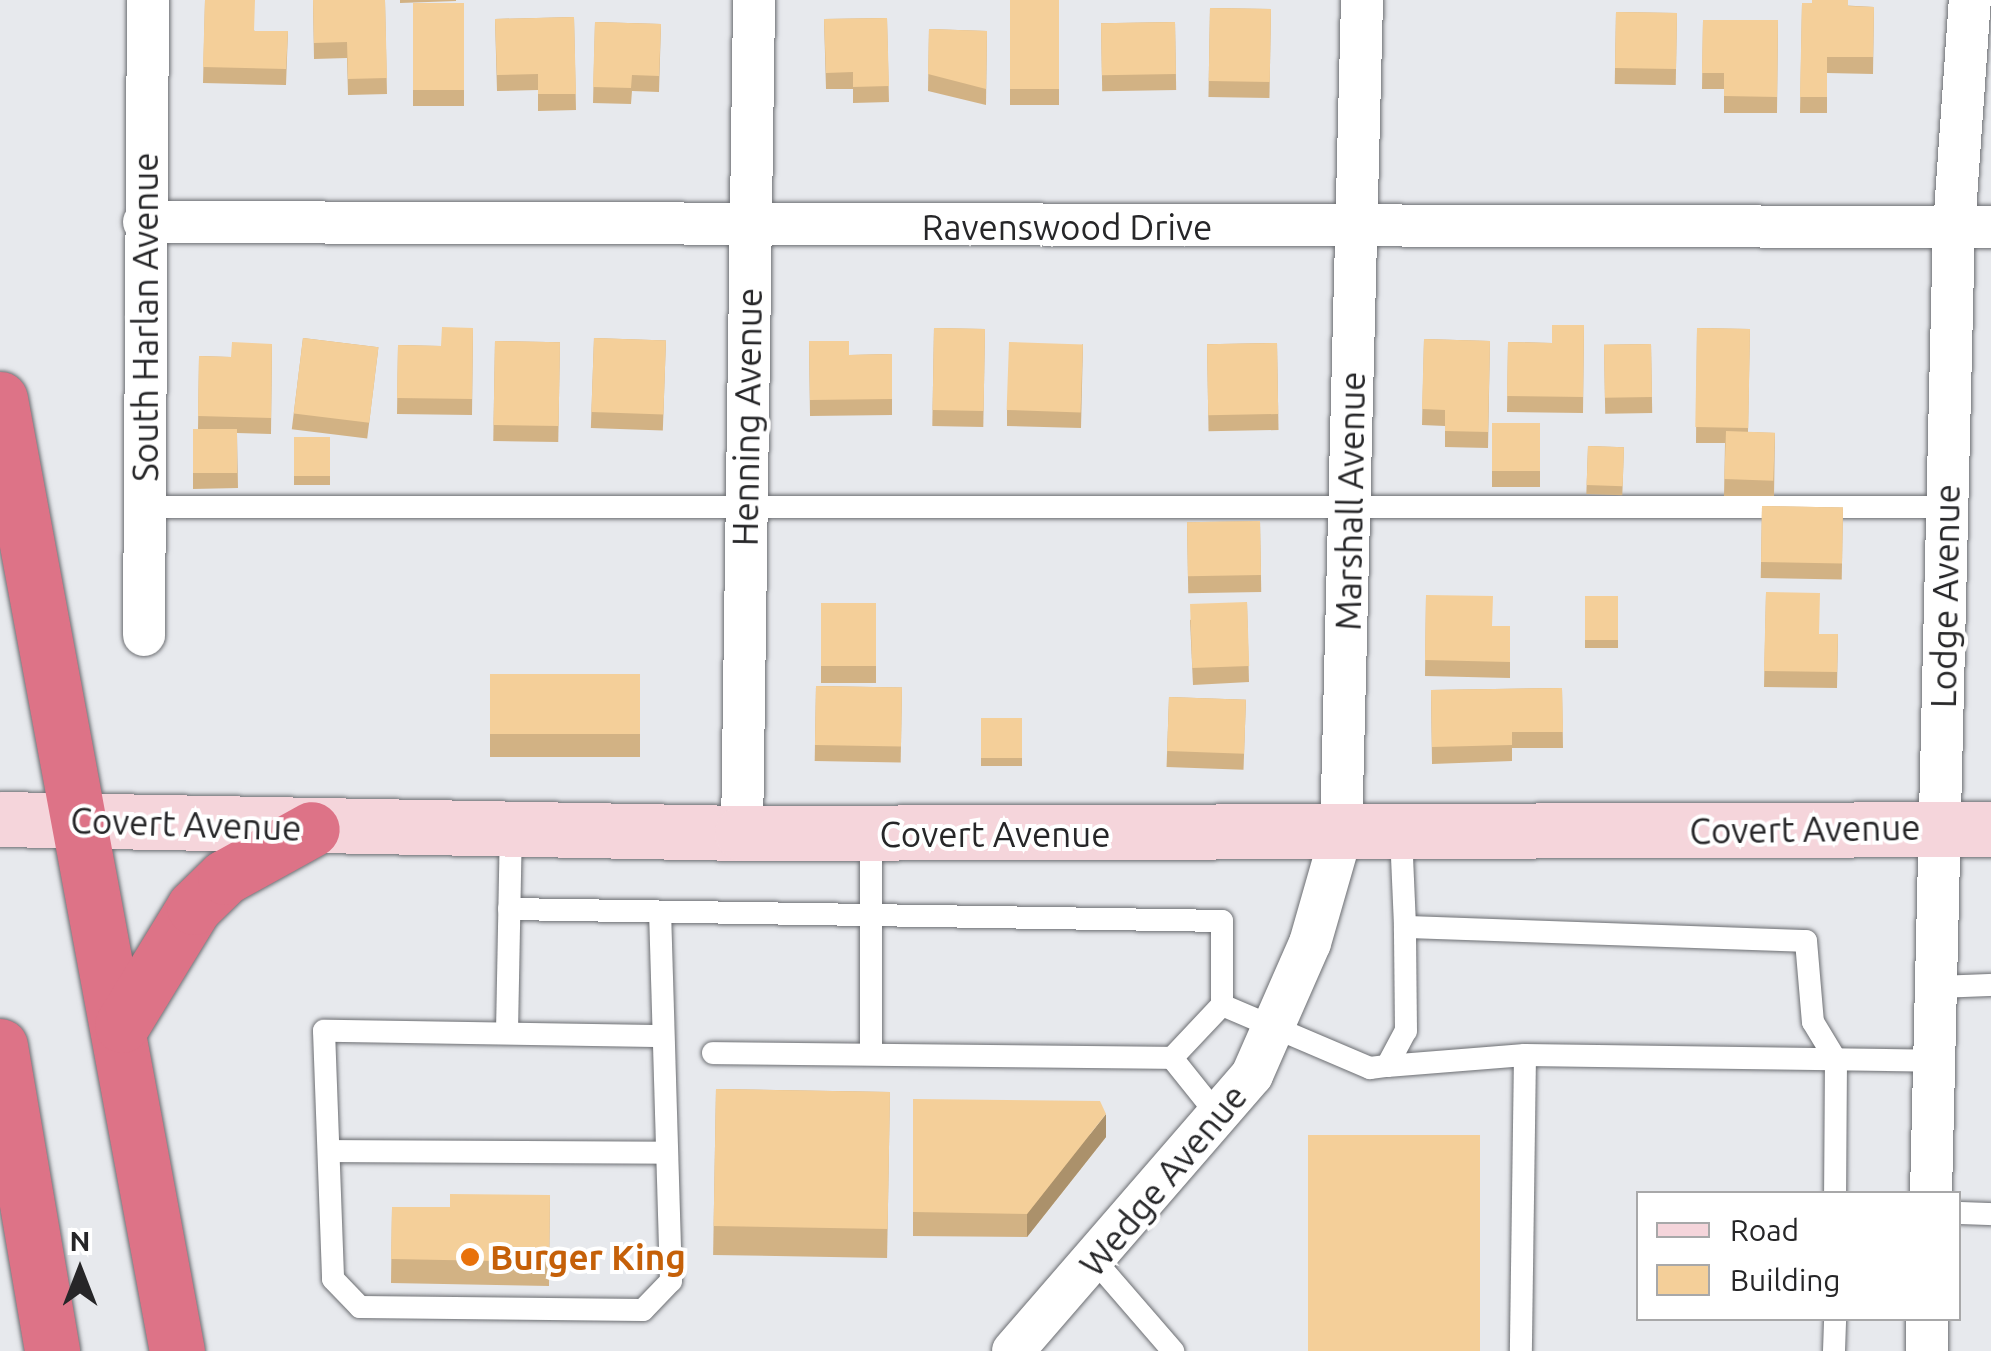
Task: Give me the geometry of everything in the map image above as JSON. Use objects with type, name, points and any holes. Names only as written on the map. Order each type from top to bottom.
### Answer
[{"type":"highway","points":[[0,400],[122,1025],[176,1351]]},
{"type":"highway","points":[[122,1025],[194,907],[225,876],[312,828]]},
{"type":"highway","points":[[0,1046],[52,1351]]},
{"type":"main road","name":"Covert Avenue","points":[[0,820],[742,834],[1340,835],[1966,828]]},
{"type":"street","name":"South Harlan Avenue","points":[[144,635],[148,0]]},
{"type":"street","name":"Henning Avenue","points":[[742,834],[754,0]]},
{"type":"street","name":"Marshall Avenue","points":[[1281,1009],[1340,835],[1362,0]]},
{"type":"street","name":"Lodge Avenue","points":[[1931,1191],[1936,987],[1966,828],[1946,506],[1972,227],[1970,0]]},
{"type":"street","name":"Ravenswood Drive","points":[[144,222],[750,227],[1972,227]]},
{"type":"street","name":"Wedge Avenue","points":[[1013,1351],[1220,1118],[1281,1009]]},
{"type":"street","points":[[1926,1351],[1928,1321]]},
{"type":"lane","points":[[144,507],[1946,506]]},
{"type":"lane","points":[[507,1032],[510,832]]},
{"type":"lane","points":[[871,834],[871,1053]]},
{"type":"lane","points":[[1387,1066],[1406,1032],[1402,834]]},
{"type":"lane","points":[[509,910],[1222,921],[1222,1006],[1172,1058],[714,1053]]},
{"type":"lane","points":[[659,1036],[324,1031],[332,1280],[360,1307],[644,1310],[671,1281],[659,1036],[660,914]]},
{"type":"lane","points":[[1405,927],[1788,934],[1814,955],[1813,1022],[1836,1060],[1836,1191]]},
{"type":"lane","points":[[1936,987],[1991,985]]},
{"type":"lane","points":[[1222,1006],[1281,1009],[1336,1060],[1387,1066],[1525,1056],[1934,1061]]},
{"type":"lane","points":[[1521,1351],[1525,1056]]},
{"type":"lane","points":[[1172,1058],[1220,1118]]},
{"type":"lane","points":[[329,1151],[665,1153]]},
{"type":"lane","points":[[1961,1213],[1991,1214]]},
{"type":"lane","points":[[1096,1262],[1173,1351]]},
{"type":"lane","points":[[1834,1351],[1835,1321]]},
{"type":"building","points":[[205,0],[255,0],[254,31],[288,31],[286,69],[203,67]]},
{"type":"building","points":[[313,0],[385,0],[387,78],[348,79],[347,42],[314,43]]},
{"type":"building","points":[[1010,0],[1059,0],[1059,89],[1010,89]]},
{"type":"building","points":[[1848,0],[1848,6],[1874,7],[1873,57],[1827,57],[1827,97],[1800,97],[1802,3]]},
{"type":"building","points":[[413,3],[464,3],[464,90],[413,90]]},
{"type":"building","points":[[1210,8],[1271,9],[1270,82],[1209,81]]},
{"type":"building","points":[[1616,12],[1677,13],[1676,69],[1615,68]]},
{"type":"building","points":[[574,17],[576,94],[538,94],[538,74],[497,75],[495,19]]},
{"type":"building","points":[[887,18],[889,86],[853,87],[853,72],[826,73],[824,19]]},
{"type":"building","points":[[1703,20],[1778,20],[1777,97],[1724,96],[1724,73],[1702,73]]},
{"type":"building","points":[[595,22],[661,24],[659,76],[632,75],[631,88],[593,87]]},
{"type":"building","points":[[1175,22],[1176,74],[1102,75],[1101,23]]},
{"type":"building","points":[[929,29],[987,31],[986,89],[928,74]]},
{"type":"building","points":[[1552,325],[1584,325],[1583,397],[1507,396],[1508,342],[1552,343]]},
{"type":"building","points":[[442,327],[473,328],[472,399],[397,398],[398,345],[441,346]]},
{"type":"building","points":[[934,328],[985,329],[984,411],[933,410]]},
{"type":"building","points":[[1697,328],[1750,329],[1748,428],[1695,427]]},
{"type":"building","points":[[303,338],[378,347],[369,423],[294,413]]},
{"type":"building","points":[[594,338],[666,341],[663,414],[591,412]]},
{"type":"building","points":[[1424,339],[1490,341],[1488,432],[1445,431],[1445,410],[1422,409]]},
{"type":"building","points":[[495,341],[560,342],[559,426],[494,425]]},
{"type":"building","points":[[809,341],[849,341],[849,355],[892,354],[892,399],[810,400]]},
{"type":"building","points":[[232,342],[272,344],[271,418],[198,416],[199,356],[231,357]]},
{"type":"building","points":[[1009,342],[1083,345],[1081,413],[1007,410]]},
{"type":"building","points":[[1277,343],[1278,414],[1208,415],[1207,344]]},
{"type":"building","points":[[1651,344],[1652,397],[1605,398],[1604,345]]},
{"type":"building","points":[[1492,423],[1540,423],[1540,471],[1492,471]]},
{"type":"building","points":[[193,429],[237,429],[237,473],[193,473]]},
{"type":"building","points":[[1726,431],[1775,433],[1773,481],[1724,479]]},
{"type":"building","points":[[294,437],[330,437],[330,476],[294,476]]},
{"type":"building","points":[[1588,446],[1624,447],[1623,486],[1587,485]]},
{"type":"building","points":[[1762,506],[1843,507],[1842,563],[1761,562]]},
{"type":"building","points":[[1260,521],[1261,575],[1188,576],[1187,522]]},
{"type":"building","points":[[1766,592],[1820,593],[1819,634],[1838,634],[1837,672],[1764,671]]},
{"type":"building","points":[[1426,595],[1493,596],[1492,626],[1510,626],[1510,662],[1425,660]]},
{"type":"building","points":[[1585,596],[1618,596],[1618,640],[1585,640]]},
{"type":"building","points":[[1247,602],[1249,666],[1192,668],[1190,604]]},
{"type":"building","points":[[821,603],[876,603],[876,666],[821,666]]},
{"type":"building","points":[[490,674],[640,674],[640,734],[490,734]]},
{"type":"building","points":[[816,686],[902,688],[901,746],[815,745]]},
{"type":"building","points":[[1562,688],[1563,732],[1512,732],[1512,745],[1432,747],[1431,690]]},
{"type":"building","points":[[1169,697],[1246,700],[1244,754],[1167,751]]},
{"type":"building","points":[[981,718],[1022,718],[1022,758],[981,758]]},
{"type":"building","points":[[716,1089],[890,1092],[888,1229],[714,1226]]},
{"type":"building","points":[[913,1099],[1100,1101],[1106,1114],[1027,1214],[913,1212]]},
{"type":"building","points":[[1308,1135],[1480,1135],[1480,1351],[1308,1351]]},
{"type":"building","name":"Burger King","points":[[450,1194],[550,1195],[549,1262],[391,1259],[392,1207],[450,1207]]},
{"type":"place","name":"Burger King","points":[[470,1257]]}]
